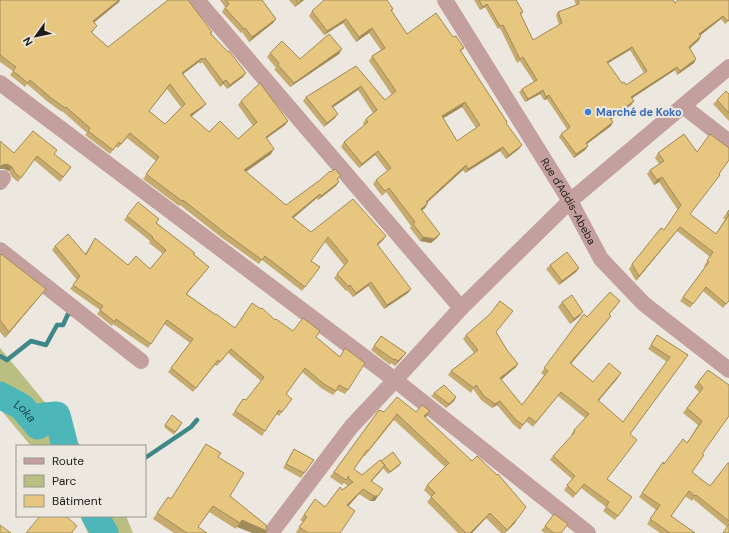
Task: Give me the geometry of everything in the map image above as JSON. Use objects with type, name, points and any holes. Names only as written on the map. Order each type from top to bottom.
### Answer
[{"type":"street","points":[[196,0],[461,308]]},
{"type":"street","name":"Rue d'Addis-Abeba","points":[[445,0],[570,201],[601,259],[644,304],[729,370]]},
{"type":"street","points":[[271,533],[351,427],[461,308],[570,201],[729,67]]},
{"type":"street","points":[[0,83],[395,380],[588,533]]},
{"type":"street","points":[[683,106],[729,142]]},
{"type":"street","points":[[0,250],[141,361]]},
{"type":"green space","points":[[0,348],[80,445],[30,445],[0,409]]},
{"type":"green space","points":[[80,517],[126,517],[133,533],[88,533]]},
{"type":"building","points":[[0,0],[119,0],[93,21],[97,26],[91,32],[108,47],[168,0],[188,0],[212,32],[210,33],[228,52],[229,51],[246,73],[230,85],[226,80],[223,82],[205,58],[203,60],[202,58],[182,73],[206,104],[190,115],[209,132],[220,121],[238,139],[257,122],[241,101],[260,83],[288,121],[266,137],[274,149],[244,170],[286,205],[330,171],[331,172],[335,169],[341,176],[337,179],[339,182],[321,196],[320,194],[292,217],[311,232],[353,199],[386,236],[377,244],[411,289],[387,305],[371,282],[356,293],[350,285],[349,287],[337,274],[348,261],[328,237],[311,261],[320,267],[305,287],[265,256],[262,260],[146,174],[159,157],[130,133],[121,144],[119,142],[113,150],[88,131],[90,128],[66,107],[65,108],[51,98],[30,80],[28,83],[13,71],[16,67],[0,55]],"holes":[[[170,84],[185,104],[165,124],[149,111]]]},
{"type":"building","points":[[226,0],[262,0],[276,19],[252,37],[225,8],[229,4]]},
{"type":"building","points":[[324,0],[387,0],[393,9],[391,10],[407,34],[436,13],[453,37],[456,36],[464,48],[460,50],[507,122],[506,123],[522,145],[509,155],[503,147],[468,169],[466,165],[426,202],[428,203],[421,209],[440,234],[434,239],[423,237],[413,224],[415,222],[389,188],[385,191],[376,180],[391,168],[378,151],[362,164],[344,142],[368,122],[366,119],[377,110],[361,86],[332,106],[338,114],[327,123],[306,97],[356,66],[385,100],[396,91],[372,56],[385,48],[372,28],[359,37],[346,19],[327,31],[312,11]],"holes":[[[465,102],[480,125],[457,141],[442,116]]]},
{"type":"building","name":"Marché de Koko","points":[[479,0],[516,0],[523,12],[520,13],[533,40],[562,23],[558,12],[579,4],[578,0],[673,0],[675,3],[678,0],[729,0],[729,20],[728,21],[723,16],[699,34],[701,36],[689,47],[696,59],[680,71],[677,67],[631,97],[634,101],[610,118],[613,122],[586,143],[588,146],[576,154],[561,134],[570,127],[549,95],[546,97],[543,90],[528,99],[522,89],[537,80],[523,57],[520,59],[503,25],[500,26],[487,4],[483,7]],"holes":[[[632,47],[647,71],[626,85],[624,82],[622,83],[607,62]]]},
{"type":"building","points":[[329,34],[342,49],[294,83],[278,65],[279,63],[270,53],[282,41],[300,59]]},
{"type":"building","points":[[726,91],[729,94],[729,113],[717,100]]},
{"type":"building","points":[[33,131],[57,150],[54,154],[71,167],[63,177],[37,156],[21,178],[15,173],[12,167],[7,164],[0,167],[0,141],[14,153]]},
{"type":"building","points":[[684,134],[697,152],[710,134],[729,148],[729,160],[719,174],[720,175],[690,214],[716,234],[729,215],[729,301],[726,304],[706,287],[693,304],[683,297],[709,262],[707,261],[713,252],[680,227],[639,276],[632,264],[661,228],[664,230],[681,205],[662,177],[657,180],[650,170],[664,161],[658,153]]},
{"type":"building","points":[[138,202],[159,219],[156,223],[195,253],[193,254],[209,267],[186,294],[235,328],[252,303],[261,309],[262,308],[275,320],[276,319],[293,331],[303,318],[320,331],[316,337],[340,357],[345,348],[365,363],[348,390],[339,385],[336,391],[324,384],[305,368],[286,394],[292,399],[282,412],[279,410],[265,431],[235,411],[243,399],[246,400],[264,377],[231,349],[220,362],[218,360],[196,388],[171,368],[193,339],[167,320],[151,344],[116,319],[115,322],[100,310],[103,306],[73,285],[80,276],[55,246],[68,234],[86,255],[95,238],[128,265],[136,256],[150,269],[166,250],[152,238],[153,237],[127,216]]},
{"type":"building","points":[[567,252],[579,268],[562,281],[550,265]]},
{"type":"building","points":[[1,254],[46,289],[9,332],[0,320]]},
{"type":"building","points":[[610,292],[620,301],[609,314],[611,316],[570,363],[593,382],[609,363],[621,373],[598,400],[623,422],[670,357],[651,345],[657,335],[688,355],[630,434],[637,440],[607,479],[632,497],[618,516],[606,507],[609,502],[584,484],[576,494],[567,485],[575,476],[553,456],[589,414],[561,392],[536,422],[529,417],[523,425],[516,420],[500,401],[495,404],[484,396],[476,385],[474,388],[451,371],[478,350],[466,335],[490,314],[500,301],[513,311],[496,332],[518,364],[500,378],[522,405],[548,371],[544,368],[584,314],[587,317]]},
{"type":"building","points":[[572,295],[583,312],[574,319],[562,302]]},
{"type":"building","points":[[381,336],[406,353],[398,361],[395,359],[394,360],[374,346]]},
{"type":"building","points":[[708,370],[729,385],[729,416],[702,454],[704,455],[692,472],[710,486],[729,463],[729,521],[689,491],[671,516],[695,533],[670,533],[650,519],[660,505],[642,493],[663,462],[664,464],[683,439],[687,443],[702,421],[687,408],[703,388],[698,382]]},
{"type":"building","points":[[444,385],[456,397],[449,404],[434,393]]},
{"type":"building","points":[[397,397],[416,412],[422,405],[430,411],[424,416],[472,461],[477,456],[497,475],[498,474],[526,507],[507,530],[490,513],[470,533],[466,533],[431,497],[435,493],[427,485],[449,463],[397,414],[368,451],[367,450],[354,469],[362,475],[380,460],[385,465],[371,481],[383,489],[378,496],[374,496],[363,489],[347,505],[355,511],[340,533],[308,533],[299,527],[307,517],[304,515],[315,499],[325,507],[340,487],[342,490],[353,482],[348,478],[349,476],[346,480],[334,472],[379,410],[384,412]]},
{"type":"building","points":[[172,415],[182,423],[175,432],[165,425]]},
{"type":"building","points":[[206,444],[221,453],[218,457],[244,473],[230,496],[266,525],[267,531],[242,520],[240,523],[213,506],[198,527],[207,533],[187,533],[157,513],[168,497],[171,499]]},
{"type":"building","points":[[294,449],[314,460],[304,473],[286,464]]},
{"type":"building","points":[[393,452],[401,463],[390,472],[381,461]]},
{"type":"building","points":[[554,514],[568,524],[561,533],[554,533],[545,526]]},
{"type":"building","points":[[39,517],[67,517],[77,526],[72,533],[26,533]]},
{"type":"building","points":[[729,524],[729,533],[723,533]]},
{"type":"building","points":[[0,525],[11,533],[0,533]]},
{"type":"waterway","points":[[0,356],[7,360],[31,341],[46,345],[57,325],[63,325],[68,314],[72,314]]},
{"type":"waterway","name":"Loka","points":[[0,395],[22,407],[38,426],[43,416],[57,415],[65,445]]},
{"type":"waterway","points":[[146,457],[191,427],[197,420]]},
{"type":"waterway","name":"Loka","points":[[96,517],[105,533]]},
{"type":"place","name":"Marché de Koko","points":[[588,112]]}]
